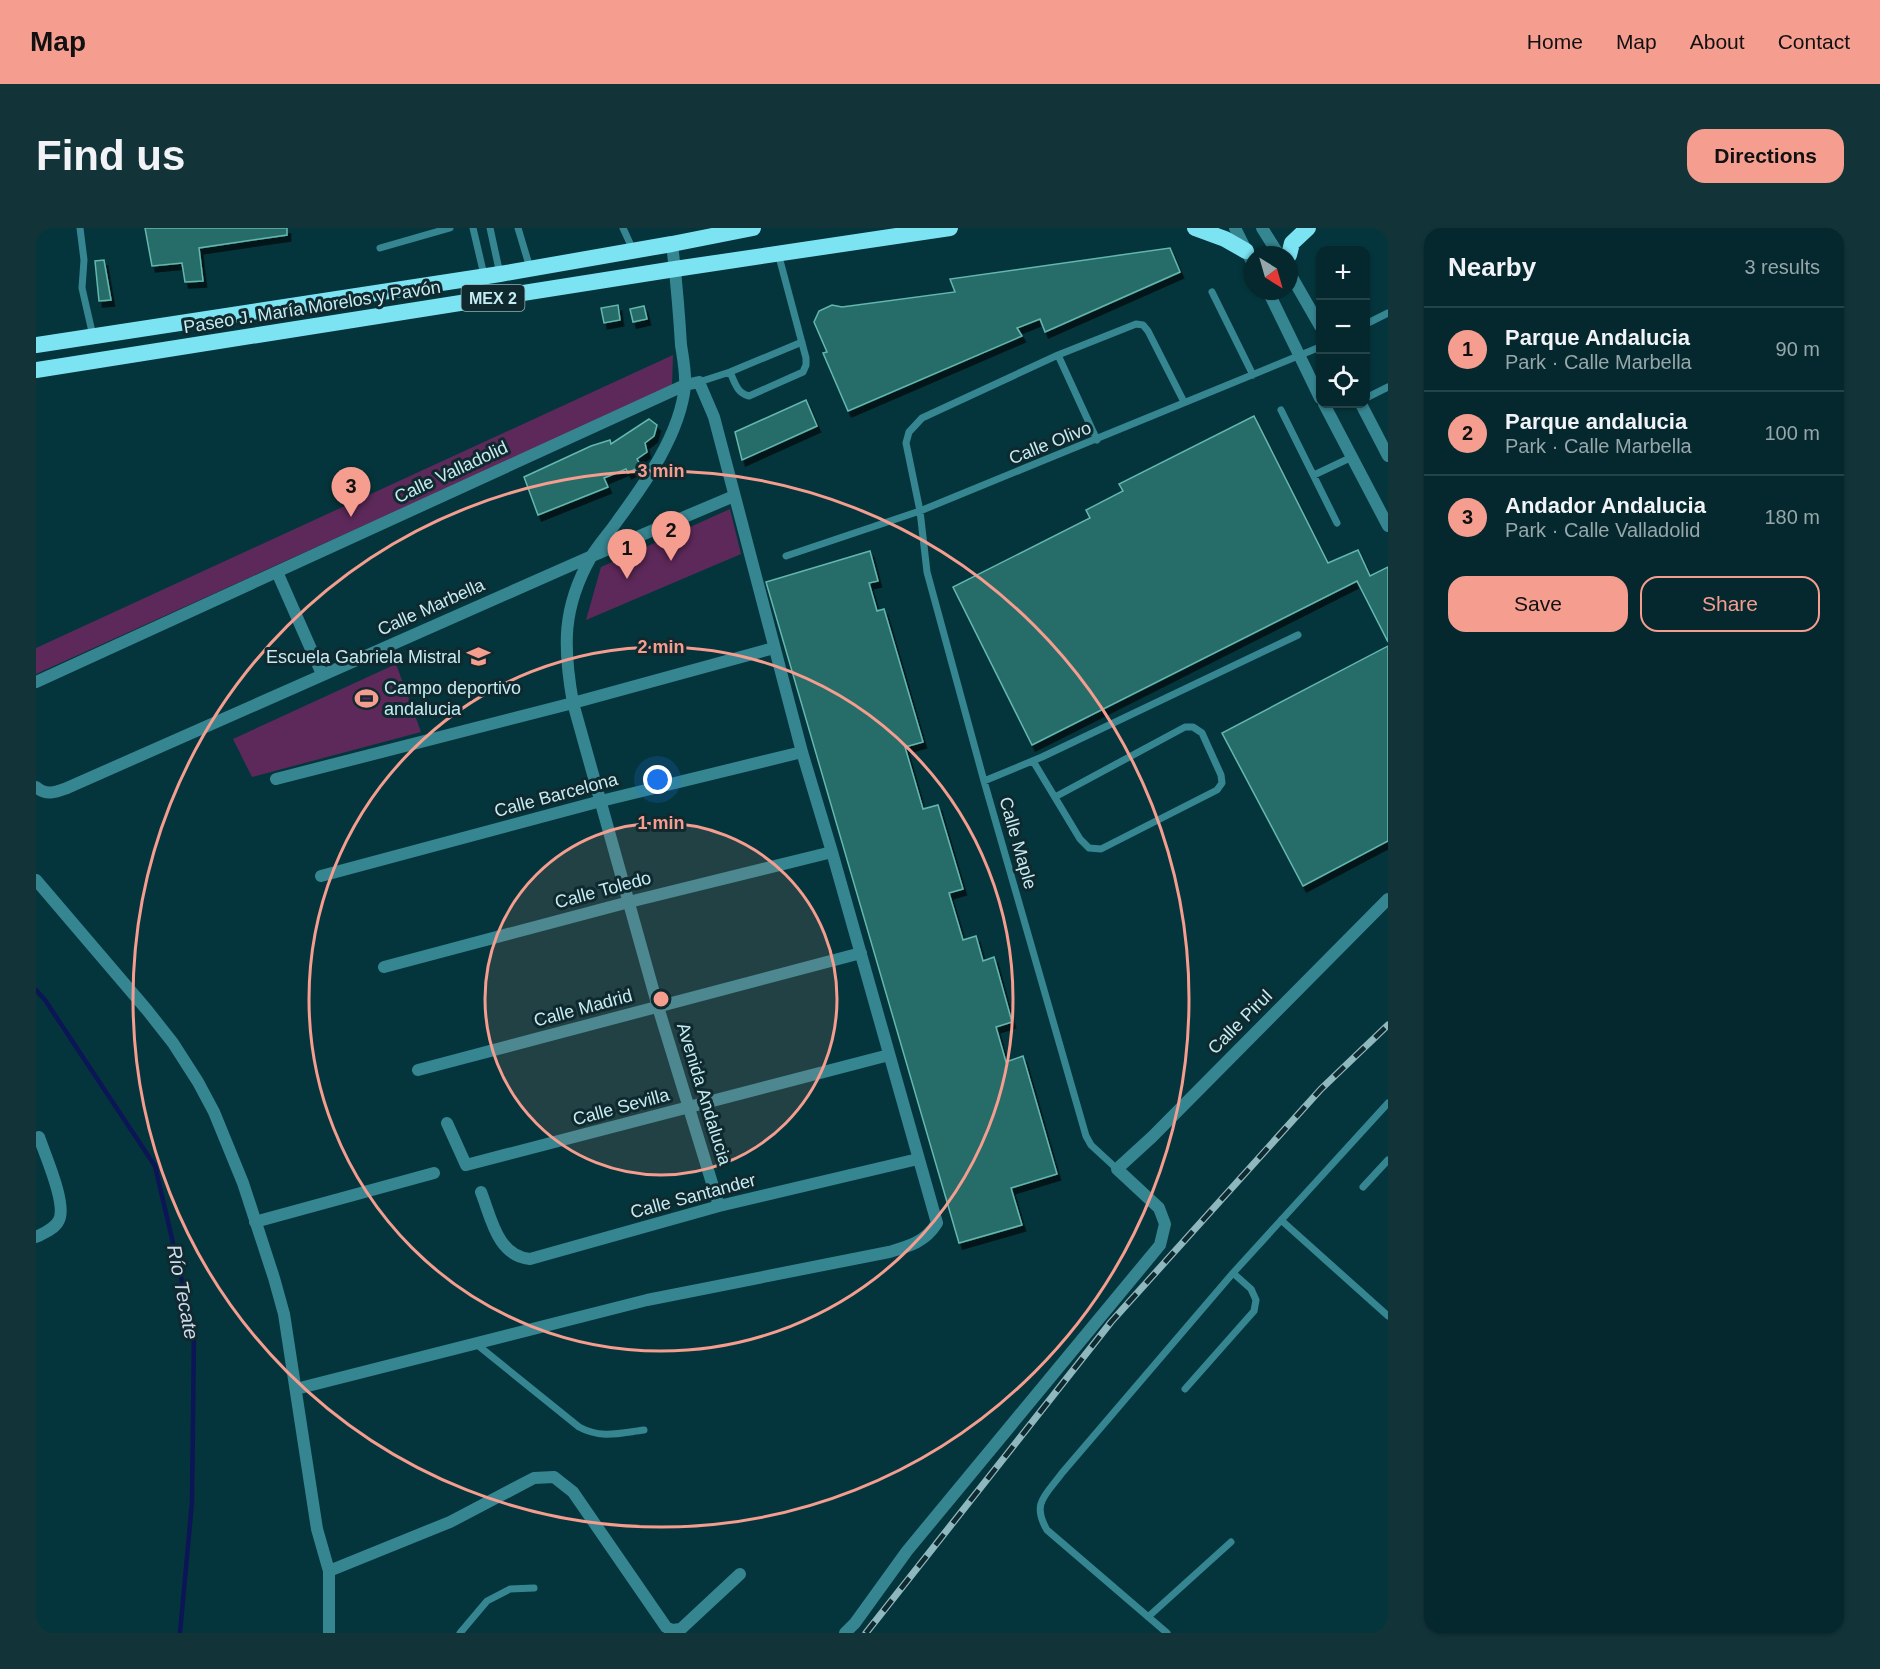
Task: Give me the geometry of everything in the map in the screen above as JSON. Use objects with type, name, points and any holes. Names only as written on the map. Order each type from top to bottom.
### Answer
[{"type":"highway","name":"Paseo J. María Morelos y Pavón","points":[[36,345],[492,275],[672,244],[707,232],[753,228]]},
{"type":"highway","name":"Paseo J. María Morelos y Pavón","points":[[36,370],[950,228]]},
{"type":"highway","points":[[1195,228],[1225,239],[1244,253]]},
{"type":"highway","points":[[1291,246],[1308,228]]},
{"type":"street","points":[[1235,228],[1244,246]]},
{"type":"street","points":[[1262,228],[1273,246]]},
{"type":"street","name":"Avenida Andalucia","points":[[672,244],[685,385],[676,419],[647,481],[592,556],[577,588],[569,615],[565,642],[566,666],[573,703],[658,1007],[718,1206]]},
{"type":"street","points":[[1298,288],[1316,319]]},
{"type":"street","points":[[1272,300],[1316,390]]},
{"type":"street","points":[[296,1389],[647,1300],[826,1265],[909,1246],[930,1234],[937,1223],[802,752],[714,417],[699,382]]},
{"type":"street","name":"Calle Valladolid","points":[[36,682],[685,385],[699,382]]},
{"type":"street","points":[[1326,408],[1388,526]]},
{"type":"street","points":[[1363,408],[1388,456]]},
{"type":"street","name":"Calle Marbella","points":[[40,790],[58,791],[67,788],[322,674],[734,496]]},
{"type":"street","points":[[277,572],[322,674]]},
{"type":"street","points":[[276,778],[573,703],[774,648]]},
{"type":"street","name":"Calle Barcelona","points":[[321,876],[601,801],[802,752]]},
{"type":"street","name":"Calle Toledo","points":[[384,967],[629,902],[832,852]]},
{"type":"street","points":[[36,880],[173,1043],[214,1112],[243,1183],[284,1314],[317,1530],[329,1571],[329,1633]]},
{"type":"street","name":"Calle Pirul","points":[[1117,1169],[1152,1137],[1388,899]]},
{"type":"street","name":"Calle Madrid","points":[[418,1070],[861,953]]},
{"type":"street","name":"Calle Sevilla","points":[[447,1124],[466,1165],[889,1055]]},
{"type":"street","points":[[36,1237],[49,1231],[59,1221],[61,1211],[39,1137]]},
{"type":"street","name":"Calle Santander","points":[[482,1192],[499,1238],[510,1251],[525,1258],[538,1258],[718,1206],[918,1159]]},
{"type":"street","points":[[845,1633],[855,1623],[907,1551],[1160,1245],[1165,1224],[1159,1208],[1117,1169]]},
{"type":"street","points":[[255,1222],[434,1173]]},
{"type":"street","points":[[329,1571],[450,1522],[534,1478],[554,1477],[573,1492],[666,1626],[672,1630],[681,1629],[740,1574]]},
{"type":"lane","points":[[80,228],[84,260],[82,288],[93,336]]},
{"type":"lane","points":[[380,248],[450,228]]},
{"type":"lane","points":[[473,228],[492,275]]},
{"type":"lane","points":[[490,228],[492,275]]},
{"type":"lane","points":[[518,228],[530,268]]},
{"type":"lane","points":[[623,228],[634,250]]},
{"type":"lane","points":[[730,372],[737,389],[743,395],[749,396],[802,372],[806,365],[778,253]]},
{"type":"lane","points":[[1212,292],[1253,375]]},
{"type":"lane","points":[[1370,322],[1388,313]]},
{"type":"lane","name":"Calle Maple","points":[[1117,1169],[1091,1145],[1086,1136],[927,572],[920,511],[906,443],[912,427],[922,418],[1058,355],[1136,324],[1143,325],[1148,331],[1184,402]]},
{"type":"lane","points":[[699,382],[730,372],[802,342]]},
{"type":"lane","name":"Calle Olivo","points":[[786,556],[920,511],[1316,349]]},
{"type":"lane","points":[[1058,355],[1096,440]]},
{"type":"lane","points":[[1370,396],[1388,387]]},
{"type":"lane","points":[[1281,410],[1337,522]]},
{"type":"lane","points":[[1314,475],[1352,457]]},
{"type":"lane","points":[[984,780],[1033,761],[1298,635]]},
{"type":"lane","points":[[1033,761],[1080,839],[1089,848],[1101,849],[1217,790],[1222,783],[1221,775],[1202,733],[1193,727],[1185,727],[1055,797]]},
{"type":"lane","points":[[1167,1633],[1047,1530],[1041,1518],[1040,1506],[1062,1473],[1233,1273],[1388,1103]]},
{"type":"lane","points":[[1363,1187],[1388,1160]]},
{"type":"lane","points":[[1281,1220],[1388,1316]]},
{"type":"lane","points":[[1185,1389],[1254,1311],[1256,1300],[1251,1289],[1233,1273]]},
{"type":"lane","points":[[475,1343],[589,1433],[602,1436],[644,1430]]},
{"type":"lane","points":[[1148,1617],[1231,1542]]},
{"type":"lane","points":[[460,1633],[487,1601],[510,1589],[534,1588]]},
{"type":"shaded area","points":[[673,355],[672,386],[36,674],[36,648]]},
{"type":"shaded area","points":[[730,509],[741,554],[586,620],[601,567]]},
{"type":"shaded area","name":"Campo deportivo andalucia","points":[[396,664],[421,732],[252,777],[233,739]]},
{"type":"building","points":[[145,228],[287,228],[287,235],[199,248],[203,281],[185,282],[182,263],[152,266]]},
{"type":"building","points":[[1170,248],[1180,272],[1045,332],[1040,319],[1017,328],[1022,336],[848,411],[823,353],[827,352],[814,322],[819,311],[832,305],[842,307],[955,292],[950,279]]},
{"type":"building","points":[[104,260],[111,300],[99,301],[95,261]]},
{"type":"building","points":[[618,305],[620,320],[604,323],[601,308]]},
{"type":"building","points":[[644,306],[647,319],[633,322],[630,309]]},
{"type":"building","points":[[806,400],[817,426],[742,460],[735,432]]},
{"type":"building","points":[[1254,416],[1328,563],[1358,550],[1370,576],[1388,567],[1388,642],[1357,581],[1032,745],[953,587],[1090,518],[1086,510],[1123,491],[1119,484]]},
{"type":"building","points":[[649,419],[657,425],[654,436],[645,443],[647,452],[637,459],[641,466],[628,473],[626,469],[604,478],[608,487],[538,515],[524,477],[591,446],[610,440],[611,444]]},
{"type":"building","points":[[870,551],[878,581],[869,583],[877,611],[884,609],[923,742],[905,747],[923,809],[938,805],[963,889],[949,893],[963,940],[976,936],[983,961],[994,957],[1012,1022],[996,1027],[1006,1062],[1023,1056],[1057,1174],[1011,1188],[1022,1225],[959,1243],[766,582]]},
{"type":"building","points":[[1388,646],[1388,841],[1303,886],[1222,733]]},
{"type":"waterway","name":"Río Tecate","points":[[36,990],[45,1000],[155,1166],[194,1333],[192,1502],[180,1633]]},
{"type":"railway","points":[[866,1633],[1111,1322],[1321,1089],[1388,1025]]},
{"type":"place","name":"Andador Andalucia","points":[[351,517]]},
{"type":"place","name":"Parque andalucia","points":[[671,561]]},
{"type":"place","name":"Parque Andalucia","points":[[627,579]]},
{"type":"place","name":"Escuela Gabriela Mistral","points":[[479,657]]},
{"type":"place","name":"Campo deportivo andalucia","points":[[366,698]]}]
